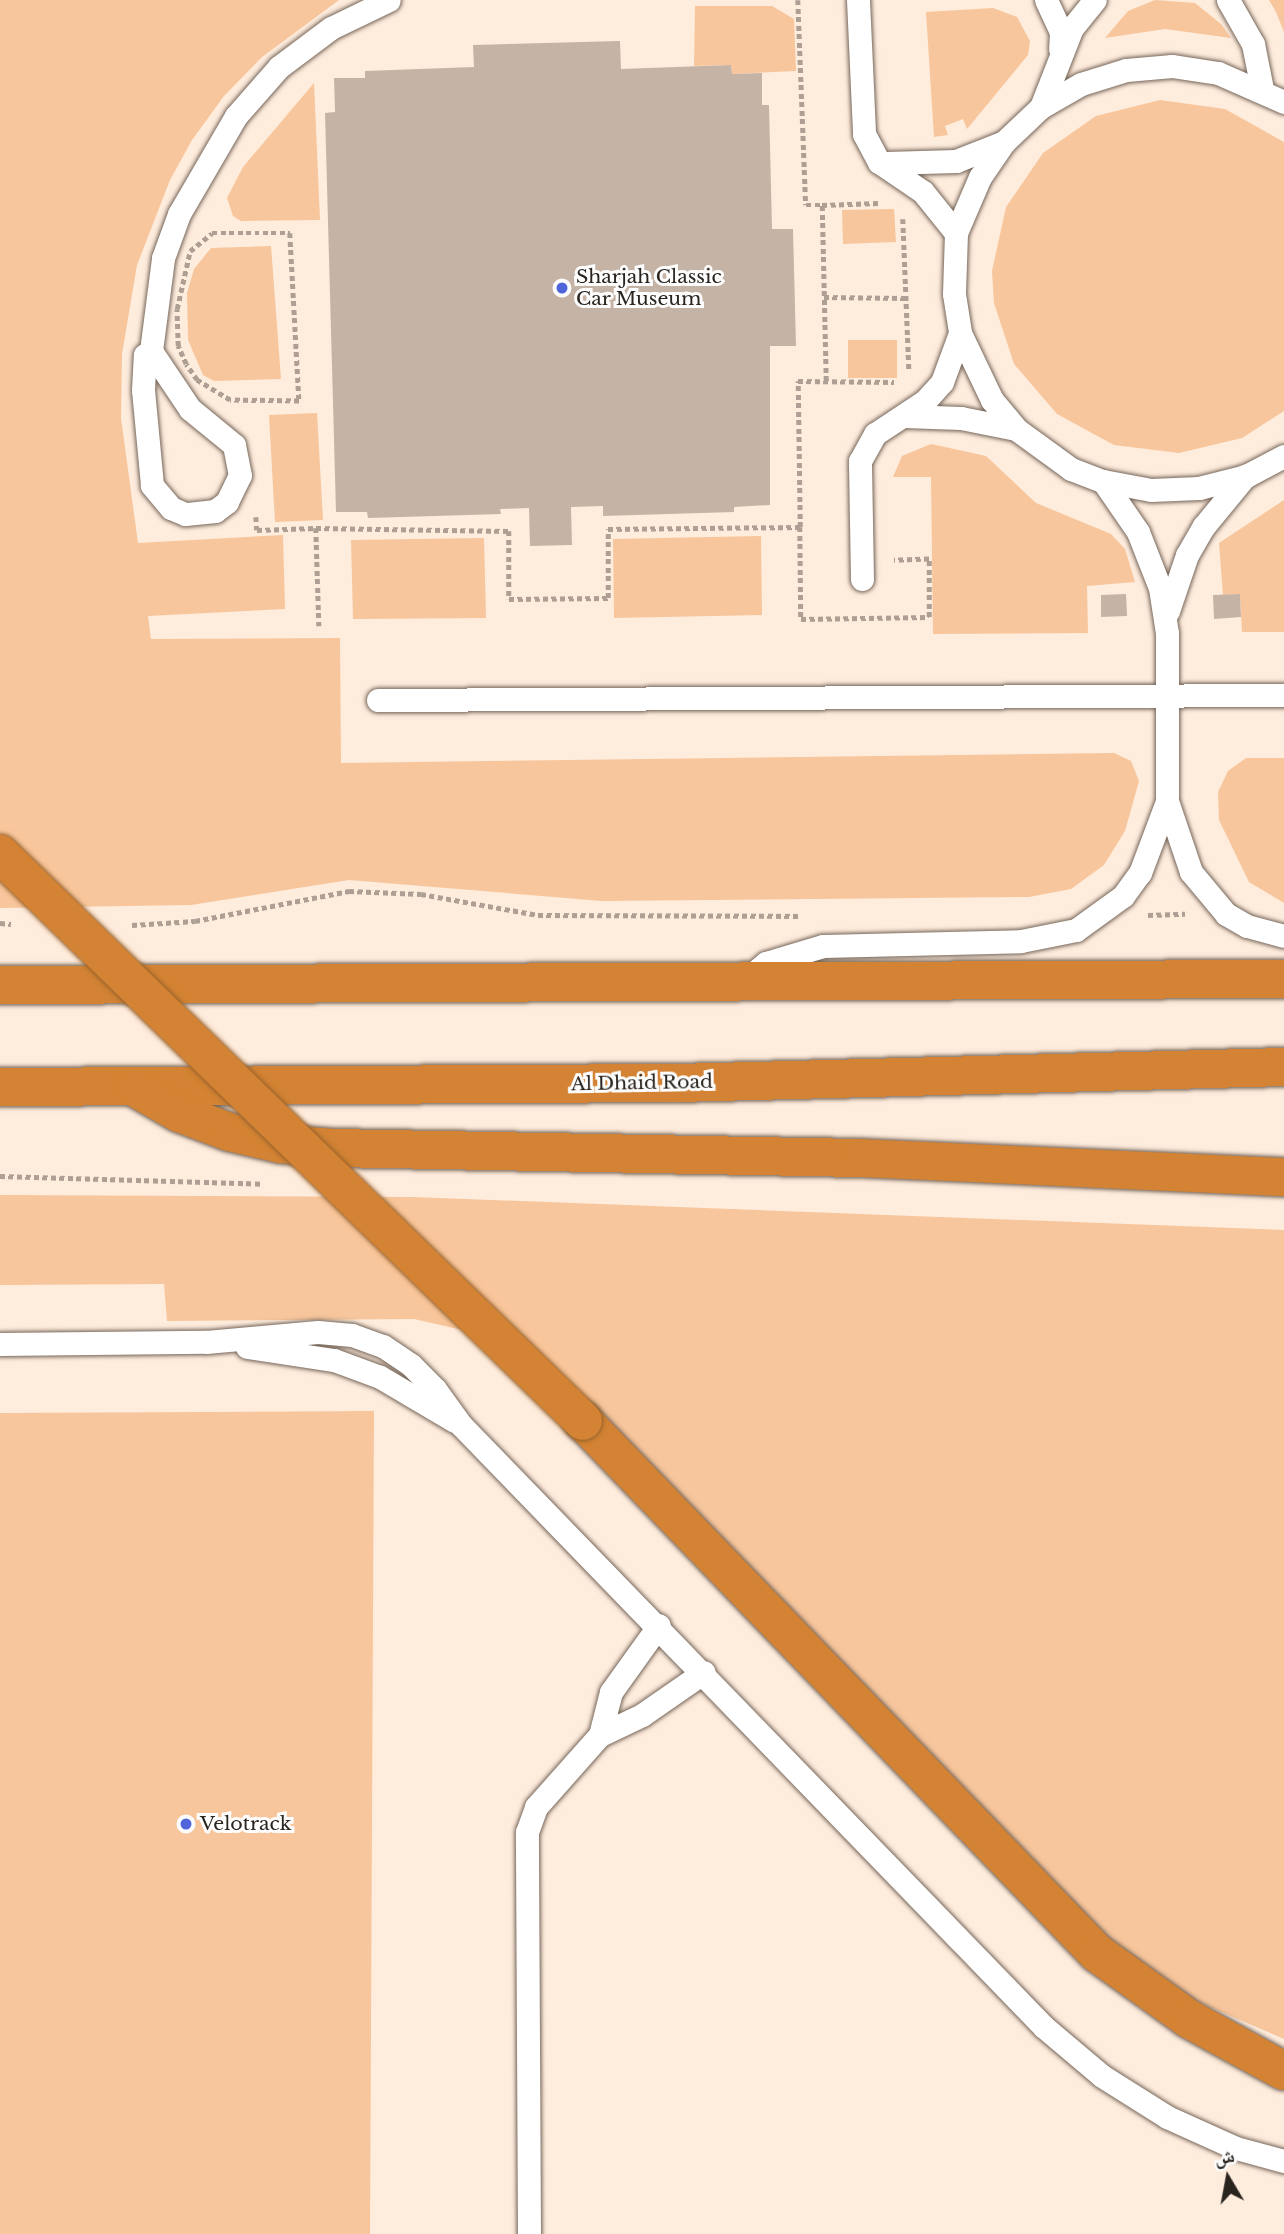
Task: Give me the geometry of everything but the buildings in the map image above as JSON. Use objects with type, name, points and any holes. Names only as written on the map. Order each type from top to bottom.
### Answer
[{"type":"highway","points":[[0,854],[583,1421],[1097,1953],[1189,2019],[1284,2071]]},
{"type":"highway","points":[[0,985],[1284,979]]},
{"type":"highway","name":"Al Dhaid Road","points":[[0,1087],[678,1083],[1284,1067]]},
{"type":"highway","points":[[132,1086],[179,1113],[229,1132],[281,1144],[333,1148],[860,1158],[1284,1177]]},
{"type":"lane","points":[[151,351],[145,355],[143,390],[152,485],[159,498],[185,514],[215,511],[227,502],[240,475],[234,445],[190,409],[151,351],[163,258],[179,214],[236,116],[279,67],[331,28],[389,0]]},
{"type":"lane","points":[[858,0],[860,119],[879,162],[923,192],[956,233]]},
{"type":"lane","points":[[1046,0],[1061,32],[1060,54]]},
{"type":"lane","points":[[1041,107],[1072,28],[1095,0]]},
{"type":"lane","points":[[1228,0],[1253,44],[1262,89]]},
{"type":"lane","points":[[1284,102],[1262,89],[1218,73],[1149,68],[1082,84],[1041,107],[1004,142],[980,177],[956,233],[954,294],[960,333],[992,400],[1016,429],[1072,469],[1103,481],[1150,491],[1199,488],[1246,476],[1284,456]]},
{"type":"lane","points":[[879,162],[905,165],[956,161],[1004,142]]},
{"type":"lane","points":[[862,570],[860,461],[876,434],[904,416],[942,382],[960,333]]},
{"type":"lane","points":[[904,416],[961,418],[1016,429]]},
{"type":"lane","points":[[1166,618],[1187,555],[1223,500],[1246,476]]},
{"type":"lane","points":[[1103,481],[1151,559],[1166,618],[1167,801],[1191,872],[1226,914],[1247,926],[1284,936]]},
{"type":"lane","points":[[378,700],[1284,695]]},
{"type":"lane","points":[[741,983],[766,963],[823,946],[1049,938],[1101,915],[1140,873],[1167,801]]},
{"type":"lane","points":[[0,1344],[206,1342],[334,1360],[380,1377],[461,1425],[659,1625],[1044,2027],[1102,2076],[1167,2117],[1236,2148],[1284,2161]]},
{"type":"lane","points":[[600,1735],[611,1692],[659,1625]]},
{"type":"lane","points":[[529,2234],[527,1832],[536,1807],[600,1735],[642,1715],[704,1672]]},
{"type":"path","points":[[798,0],[806,205],[889,203]]},
{"type":"path","points":[[822,205],[826,381]]},
{"type":"path","points":[[862,570],[929,559],[929,617],[801,619],[798,382],[909,382],[903,216]]},
{"type":"path","points":[[212,233],[290,233],[299,401],[230,400],[197,380],[186,364],[178,346],[177,309],[190,251],[212,233]]},
{"type":"path","points":[[824,298],[905,298]]},
{"type":"path","points":[[256,505],[257,530],[316,528],[509,531],[509,599],[608,598],[608,529],[800,527]]},
{"type":"path","points":[[316,528],[319,626]]},
{"type":"path","points":[[122,925],[195,921],[349,891],[421,894],[538,915],[813,916]]},
{"type":"path","points":[[1101,915],[1226,914]]},
{"type":"path","points":[[0,923],[14,924]]},
{"type":"shaded area","points":[[0,0],[339,0],[262,57],[224,96],[192,140],[170,180],[137,265],[122,354],[121,418],[138,543],[283,535],[285,609],[148,616],[151,639],[340,638],[341,763],[1114,753],[1131,761],[1139,781],[1125,831],[1104,865],[1071,889],[1029,897],[602,901],[349,880],[191,905],[0,908]]},
{"type":"shaded area","points":[[1155,0],[1195,3],[1221,24],[1231,38],[1165,29],[1105,38],[1128,11]]},
{"type":"shaded area","points":[[1269,0],[1284,0],[1284,32],[1276,12]]},
{"type":"shaded area","points":[[695,6],[772,6],[794,19],[796,71],[732,74],[731,65],[694,66]]},
{"type":"shaded area","points":[[993,8],[1017,17],[1030,41],[1028,55],[967,129],[963,119],[945,126],[948,135],[934,137],[926,12]]},
{"type":"shaded area","points":[[314,83],[320,220],[241,221],[233,216],[227,198],[243,167]]},
{"type":"shaded area","points":[[1160,100],[1225,109],[1284,142],[1284,411],[1242,438],[1179,453],[1114,445],[1057,414],[1014,364],[994,303],[992,271],[1006,207],[1043,153],[1096,116]]},
{"type":"shaded area","points":[[894,209],[896,242],[843,244],[842,210]]},
{"type":"shaded area","points":[[271,246],[281,379],[214,381],[203,375],[188,340],[187,293],[194,269],[211,248]]},
{"type":"shaded area","points":[[848,340],[897,340],[897,378],[848,378]]},
{"type":"shaded area","points":[[317,413],[323,520],[275,522],[269,415]]},
{"type":"shaded area","points":[[931,444],[986,456],[1036,503],[1111,534],[1125,549],[1135,582],[1087,586],[1088,633],[933,634],[931,477],[893,477],[902,456]]},
{"type":"shaded area","points":[[1284,500],[1284,632],[1242,632],[1240,594],[1223,595],[1219,543]]},
{"type":"shaded area","points":[[761,536],[762,615],[614,618],[613,539]]},
{"type":"shaded area","points":[[484,538],[486,618],[353,619],[351,540]]},
{"type":"shaded area","points":[[1246,758],[1284,758],[1284,903],[1249,882],[1219,820],[1218,792],[1228,771]]},
{"type":"shaded area","points":[[0,1195],[413,1197],[1284,1230],[1284,2039],[1187,1997],[1108,1939],[471,1332],[414,1319],[167,1321],[164,1284],[0,1285]]},
{"type":"shaded area","name":"Velotrack","points":[[374,1411],[370,2234],[0,2234],[0,1413]]},
{"type":"place","name":"Sharjah Classic Car Museum","points":[[562,288]]},
{"type":"place","name":"Velotrack","points":[[186,1824]]}]
